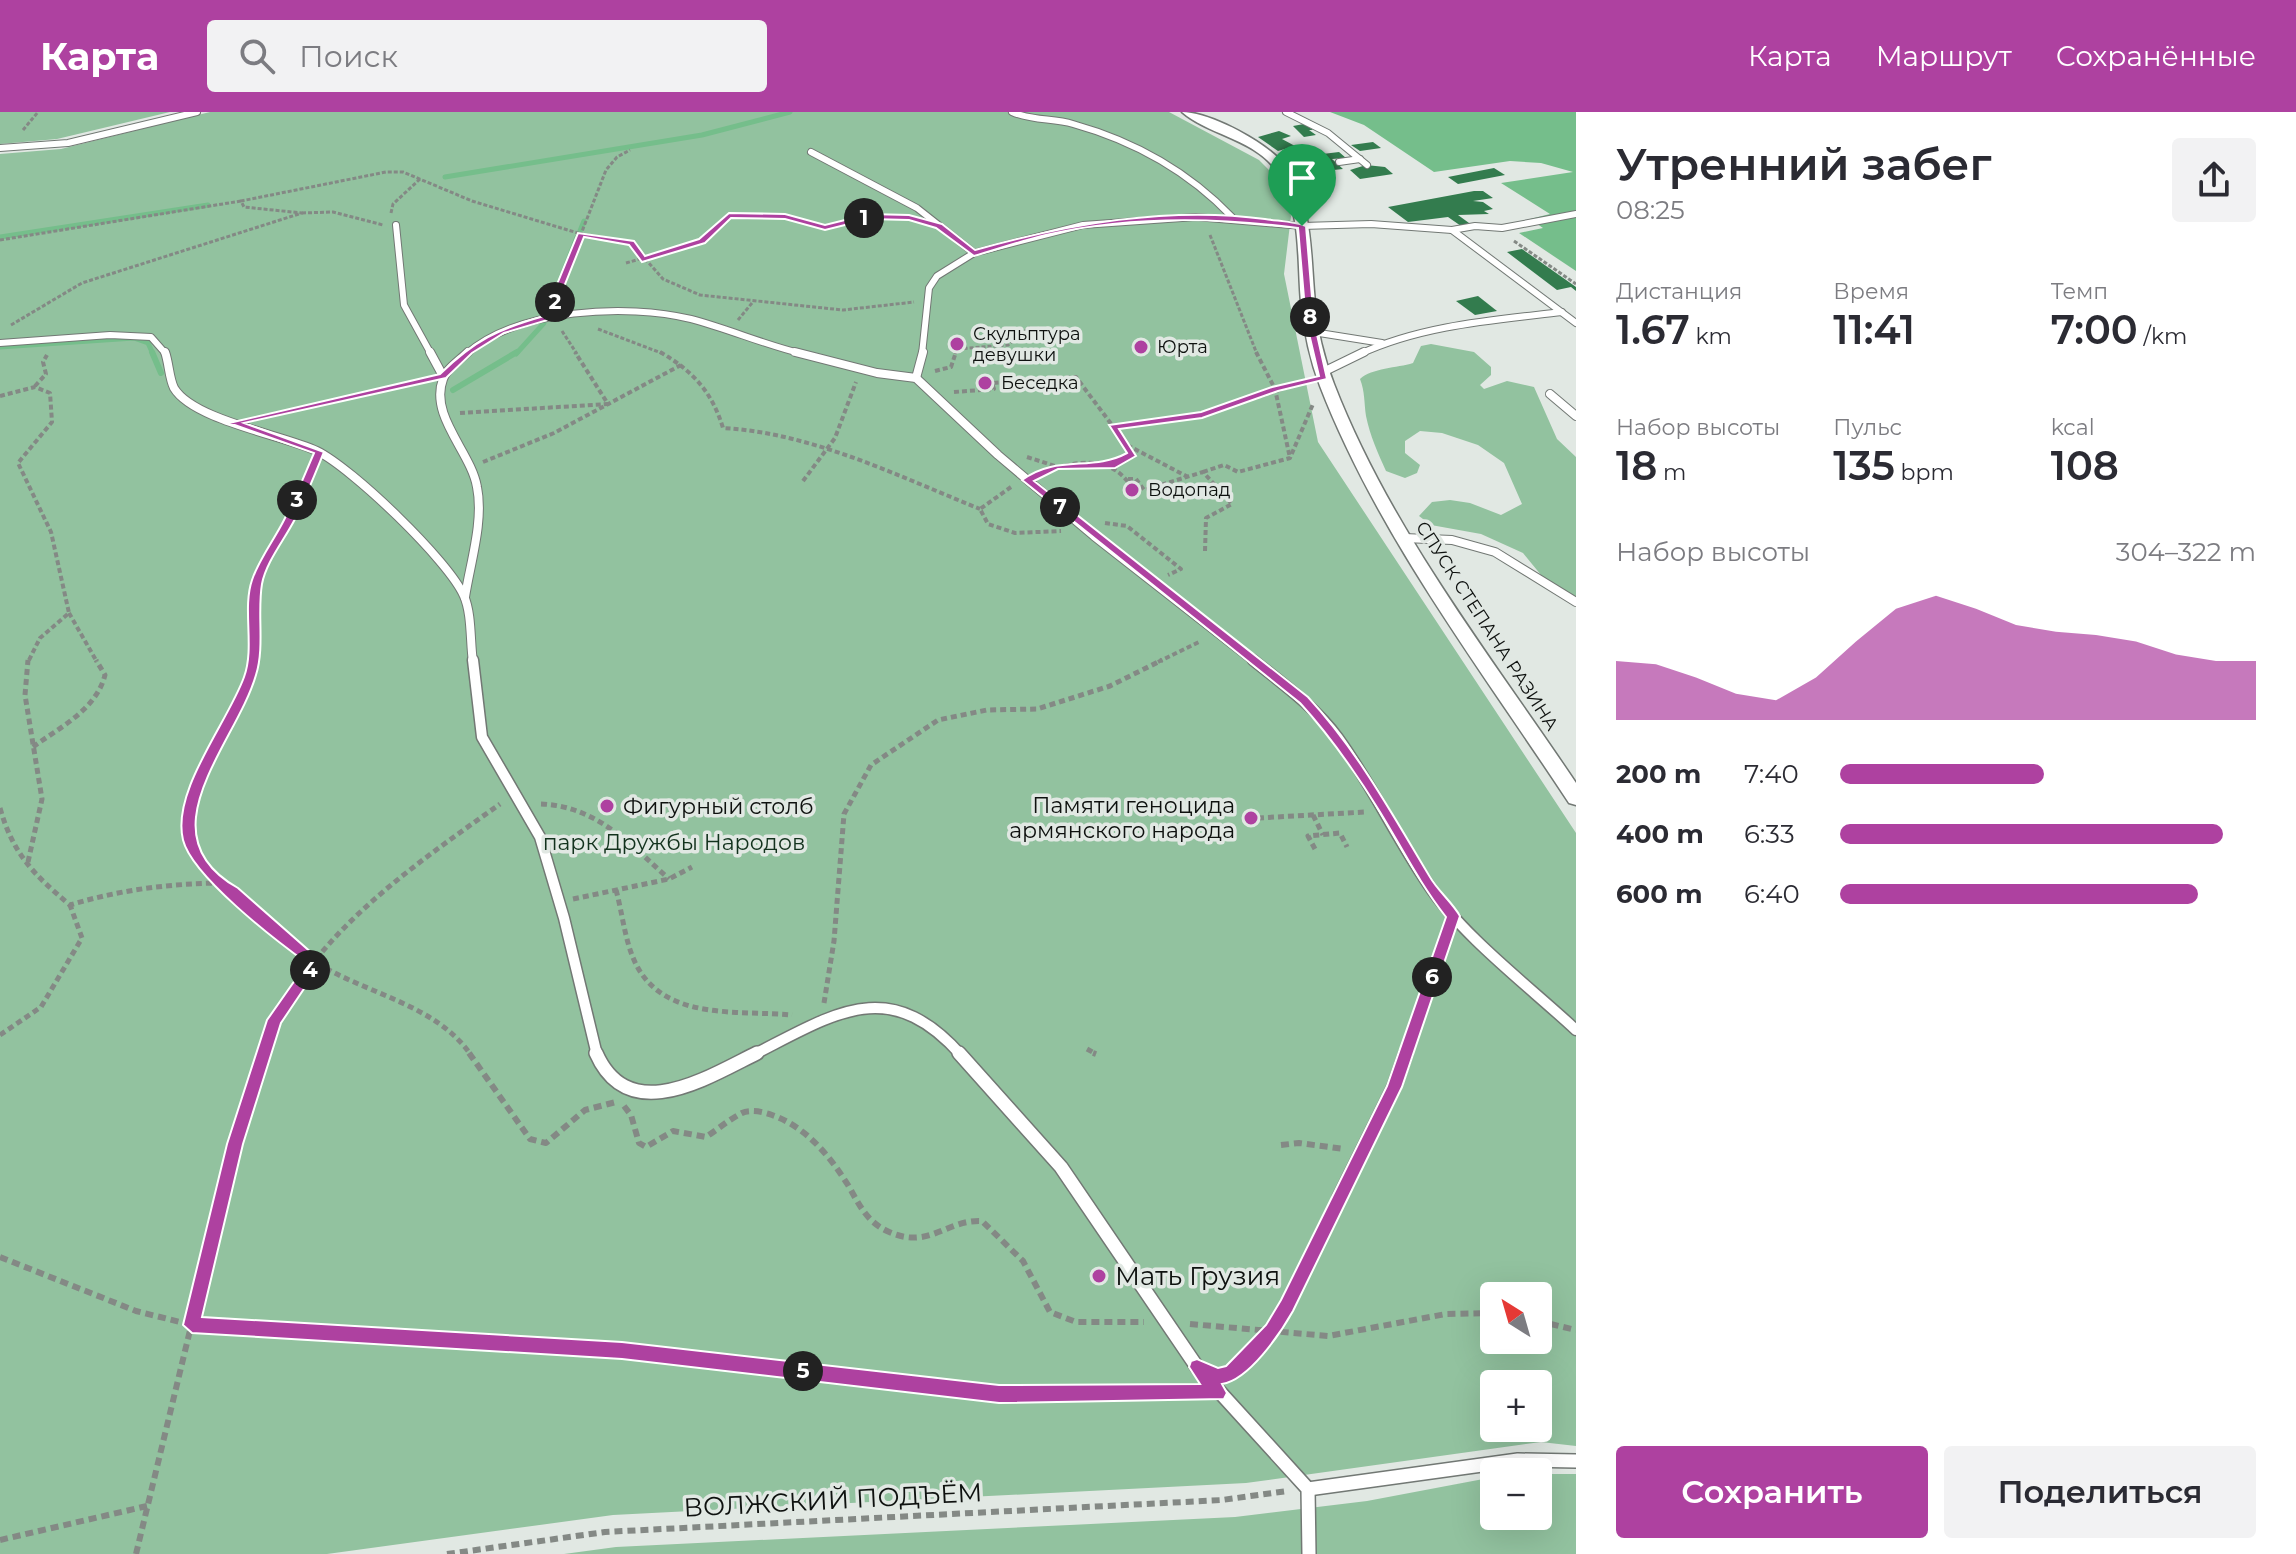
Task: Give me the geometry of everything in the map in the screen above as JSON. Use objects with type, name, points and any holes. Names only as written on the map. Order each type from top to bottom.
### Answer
[{"type":"street","name":"СПУСК СТЕПАНА РАЗИНА","points":[[1191,113],[1279,164],[1293,190],[1302,226],[1313,332],[1323,374],[1367,472],[1450,613],[1576,798]]},
{"type":"lane","points":[[0,148],[80,141],[197,112]]},
{"type":"lane","points":[[1012,112],[1028,119],[1057,120],[1087,129],[1167,165],[1202,186],[1232,217]]},
{"type":"lane","points":[[1286,112],[1328,133],[1367,165]]},
{"type":"lane","points":[[811,152],[917,208],[974,253]]},
{"type":"lane","points":[[1339,162],[1360,159]]},
{"type":"lane","points":[[916,378],[926,340],[929,288],[937,276],[974,253],[1083,225],[1232,217],[1302,226],[1371,224],[1452,230],[1475,226],[1502,228],[1576,214]]},
{"type":"lane","points":[[396,225],[404,305],[443,376],[440,398],[443,414],[471,467],[478,489],[478,512],[465,597],[482,737],[489,755],[524,805],[539,834],[560,902],[597,1056],[605,1069],[624,1086],[638,1092],[681,1091],[822,1019],[872,1007],[901,1010],[937,1028],[1061,1167],[1197,1367],[1308,1489],[1309,1554]]},
{"type":"lane","points":[[1452,230],[1576,323]]},
{"type":"lane","points":[[443,376],[469,351],[501,331],[553,317],[626,311],[691,319],[766,345],[868,370],[916,378],[1027,480],[1304,700],[1337,736],[1386,810],[1428,885],[1453,916],[1576,1030]]},
{"type":"lane","points":[[1323,374],[1384,343],[1483,321],[1562,312]]},
{"type":"lane","points":[[1313,332],[1384,343]]},
{"type":"lane","points":[[0,343],[110,335],[151,337],[166,353],[174,387],[187,401],[233,423],[319,452],[381,501],[441,561],[465,597]]},
{"type":"lane","points":[[1550,394],[1576,416]]},
{"type":"lane","points":[[1404,538],[1450,538],[1478,543],[1576,602]]},
{"type":"lane","points":[[1339,1198],[1394,1087],[1453,916]]},
{"type":"lane","points":[[1308,1489],[1518,1460],[1576,1461]]},
{"type":"path","points":[[553,317],[606,170],[617,157],[630,150]]},
{"type":"path","points":[[0,240],[241,201],[386,172],[403,172],[472,201],[581,234],[631,243],[639,249],[642,259],[663,279],[682,290],[753,303],[843,310],[927,301]]},
{"type":"path","points":[[241,201],[244,207],[260,211],[333,212],[380,225],[396,225],[390,213],[393,204],[420,179]]},
{"type":"path","points":[[0,332],[38,306],[82,283],[302,213]]},
{"type":"path","points":[[626,263],[702,241],[729,216],[785,217],[825,227],[869,217],[909,218],[939,226]]},
{"type":"path","points":[[1196,217],[1214,239],[1248,338],[1275,389],[1290,458]]},
{"type":"path","points":[[744,314],[753,303]]},
{"type":"path","points":[[553,317],[649,346],[681,365],[699,377],[711,394],[723,428],[760,430],[827,452],[980,509],[988,524],[1005,532],[1041,529]]},
{"type":"path","points":[[553,317],[608,404]]},
{"type":"path","points":[[931,372],[951,367],[957,349],[1006,345],[1021,338],[1030,327]]},
{"type":"path","points":[[0,396],[35,387],[44,381],[43,362],[54,347]]},
{"type":"path","points":[[471,467],[554,433],[681,365]]},
{"type":"path","points":[[803,481],[827,452],[848,396],[868,370]]},
{"type":"path","points":[[1113,427],[1202,415],[1323,374]]},
{"type":"path","points":[[1290,458],[1323,374]]},
{"type":"path","points":[[233,423],[443,376]]},
{"type":"path","points":[[937,395],[994,389],[992,383],[1076,377],[1133,453],[1111,465],[1056,466],[1027,480]]},
{"type":"path","points":[[33,747],[97,698],[104,686],[105,675],[69,613],[51,532],[18,463],[52,422],[50,393],[35,387]]},
{"type":"path","points":[[443,414],[608,404]]},
{"type":"path","points":[[1127,445],[1188,477]]},
{"type":"path","points":[[319,452],[290,518],[257,581],[251,674],[209,756],[189,813],[189,839],[200,863],[218,883],[233,892],[284,939],[315,962],[432,1018],[460,1039],[530,1139],[546,1143],[581,1109],[601,1102],[618,1102],[627,1107],[633,1131],[646,1147],[673,1131],[706,1137],[745,1111],[779,1115],[817,1142],[868,1219],[879,1228],[912,1239],[934,1237],[961,1223],[982,1221],[1023,1261],[1043,1304],[1060,1318],[1076,1322],[1166,1322],[1328,1336],[1446,1314],[1480,1313]]},
{"type":"path","points":[[1128,479],[1136,479],[1144,490],[1224,465],[1238,472],[1290,458]]},
{"type":"path","points":[[1111,465],[1128,479],[1134,491]]},
{"type":"path","points":[[1203,472],[1232,504],[1206,518],[1205,551]]},
{"type":"path","points":[[980,509],[992,498]]},
{"type":"path","points":[[1127,526],[1181,569]]},
{"type":"path","points":[[27,863],[40,822],[41,778],[33,747],[26,671],[34,647],[69,613]]},
{"type":"path","points":[[822,1019],[834,941],[844,814],[871,765],[938,720],[987,710],[1037,709],[1110,686],[1218,632]]},
{"type":"path","points":[[136,1554],[235,1144],[274,1020],[315,962],[359,913],[425,857],[516,794]]},
{"type":"path","points":[[524,805],[567,805],[588,814],[617,832],[669,879]]},
{"type":"path","points":[[0,808],[9,840],[27,863],[70,905],[82,938],[41,1007],[0,1035]]},
{"type":"path","points":[[1258,818],[1386,810]]},
{"type":"path","points":[[1313,815],[1323,835]]},
{"type":"path","points":[[1315,849],[1308,836],[1340,833],[1347,847]]},
{"type":"path","points":[[560,902],[669,879],[692,867]]},
{"type":"path","points":[[70,905],[106,894],[198,881],[218,883]]},
{"type":"path","points":[[616,890],[639,969],[664,997],[701,1010],[764,1010]]},
{"type":"path","points":[[1087,1049],[1096,1054]]},
{"type":"path","points":[[1281,1145],[1299,1143],[1361,1152]]},
{"type":"path","points":[[1197,1367],[1218,1377],[1230,1374],[1272,1331],[1339,1198]]},
{"type":"path","points":[[0,1257],[136,1311],[192,1325],[622,1351],[999,1394],[1218,1393]]},
{"type":"path","points":[[1552,1324],[1576,1330]]},
{"type":"path","name":"ВОЛЖСКИЙ ПОДЪЁМ","points":[[447,1554],[605,1532],[1222,1500],[1308,1489]]},
{"type":"path","points":[[0,1540],[148,1506]]},
{"type":"green space","points":[[0,112],[170,112],[57,139],[0,144]]},
{"type":"green space","name":"парк Дружбы Народов","points":[[210,112],[1169,112],[1259,160],[1278,179],[1291,216],[1284,274],[1318,442],[1576,833],[1576,1446],[1541,1442],[1246,1483],[613,1515],[327,1554],[0,1554],[0,154],[61,149]]},
{"type":"green space","points":[[1431,344],[1474,352],[1491,367],[1491,375],[1480,385],[1484,389],[1507,381],[1534,387],[1557,439],[1576,457],[1576,602],[1541,575],[1523,553],[1481,534],[1431,525],[1419,516],[1432,502],[1450,500],[1470,503],[1501,515],[1522,504],[1504,463],[1478,445],[1442,433],[1420,431],[1405,441],[1405,453],[1420,465],[1417,473],[1405,478],[1386,471],[1366,416],[1360,379],[1378,370],[1413,363],[1421,346]]},
{"type":"green space","points":[[1552,1474],[1576,1474],[1576,1554],[564,1554],[616,1547],[1235,1517],[1367,1501],[1480,1480],[1480,1530],[1552,1530]]},
{"type":"shaded area","points":[[1330,112],[1576,112],[1576,271],[1519,233],[1543,228],[1530,219],[1550,214],[1501,183],[1573,172],[1541,163],[1510,161],[1434,172],[1364,125]]},
{"type":"building","points":[[1304,124],[1316,135],[1304,137],[1293,126]]},
{"type":"building","points":[[1279,131],[1291,136],[1282,139],[1295,146],[1278,151],[1258,137]]},
{"type":"building","points":[[1373,142],[1381,148],[1360,151],[1351,145]]},
{"type":"building","points":[[1339,152],[1346,158],[1332,159],[1343,169],[1315,172],[1298,157]]},
{"type":"building","points":[[1366,165],[1385,167],[1393,174],[1360,179],[1350,170]]},
{"type":"building","points":[[1494,168],[1505,175],[1458,184],[1448,177]]},
{"type":"building","points":[[1483,191],[1493,198],[1473,201],[1483,202],[1493,209],[1484,211],[1489,214],[1458,215],[1469,223],[1461,226],[1448,217],[1408,222],[1388,207]]},
{"type":"building","points":[[1522,249],[1576,287],[1576,291],[1571,287],[1557,290],[1507,252]]},
{"type":"building","points":[[1478,296],[1497,311],[1475,315],[1456,301]]},
{"type":"waterway","points":[[445,177],[702,135],[790,112]]},
{"type":"waterway","points":[[0,237],[208,205]]},
{"type":"waterway","points":[[580,231],[584,221]]},
{"type":"waterway","points":[[546,316],[577,237]]},
{"type":"waterway","points":[[516,354],[544,323]]},
{"type":"waterway","points":[[0,347],[134,338],[148,343],[153,354]]},
{"type":"waterway","points":[[152,352],[161,373]]},
{"type":"waterway","points":[[453,390],[517,352]]},
{"type":"place","name":"Скульптура девушки","points":[[957,344]]},
{"type":"place","name":"Юрта","points":[[1141,347]]},
{"type":"place","name":"Беседка","points":[[985,383]]},
{"type":"place","name":"Водопад","points":[[1132,490]]},
{"type":"place","name":"Фигурный столб","points":[[607,806]]},
{"type":"place","name":"Памяти геноцида армянского народа","points":[[1251,818]]},
{"type":"place","name":"Мать Грузия","points":[[1099,1276]]},
{"type":"route","points":[[729,216],[785,217],[825,227],[869,217],[909,218],[939,226],[974,253],[1047,232],[1145,219],[1232,217],[1302,226],[1310,321],[1324,377],[1275,389],[1202,415],[1113,427],[1133,453],[1111,465],[1056,466],[1027,480],[1304,700],[1337,736],[1386,810],[1428,885],[1453,916],[1394,1087],[1287,1305],[1272,1331],[1230,1374],[1218,1377],[1197,1367],[1218,1393],[999,1394],[622,1351],[192,1325],[235,1144],[274,1020],[315,962],[284,939],[233,892],[218,883],[200,863],[189,839],[189,813],[196,787],[251,674],[256,639],[257,581],[290,518],[319,452],[233,423],[443,376],[469,351],[501,331],[548,318],[581,234],[631,243],[639,249],[642,259],[702,241],[729,216]]}]
